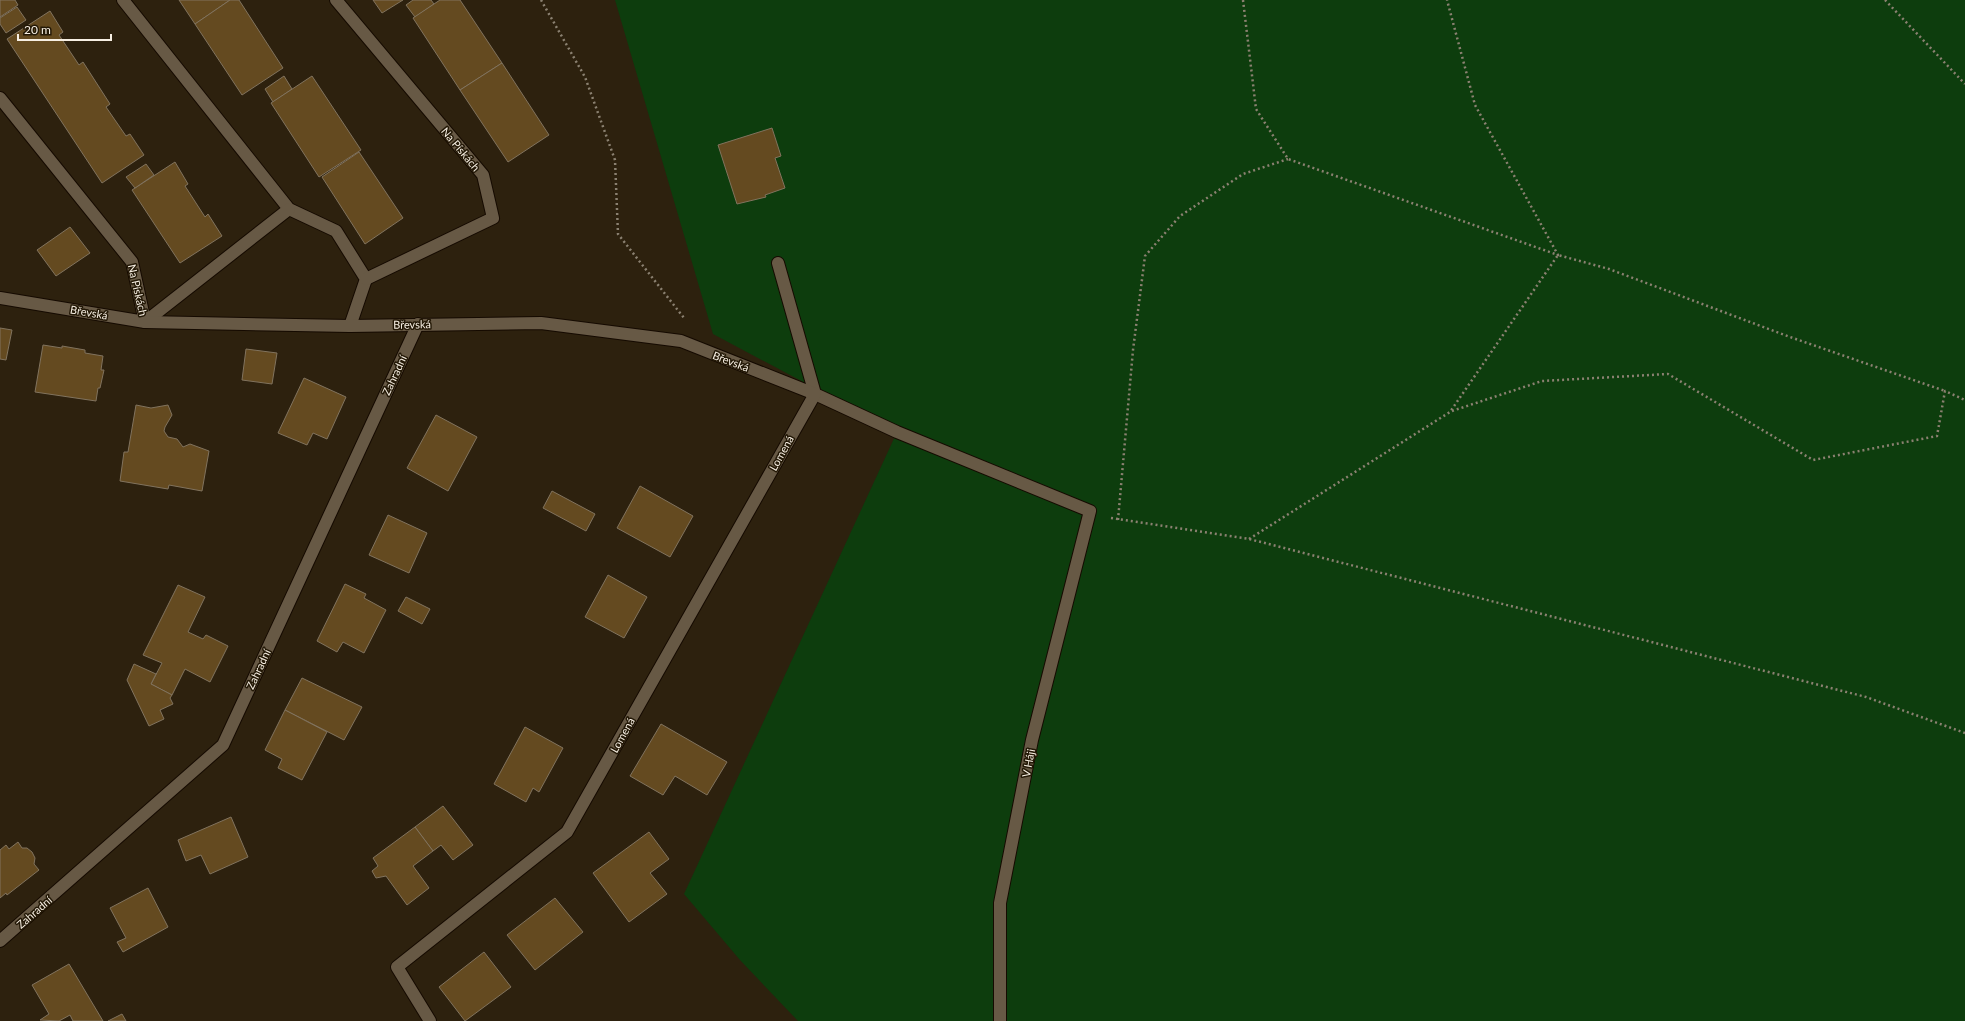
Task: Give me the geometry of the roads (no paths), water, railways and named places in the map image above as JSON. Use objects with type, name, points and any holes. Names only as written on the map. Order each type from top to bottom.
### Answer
[{"type":"street","points":[[123,0],[289,209],[336,231],[366,279],[350,326]]},
{"type":"street","name":"Na Pískách","points":[[336,0],[483,175],[493,218],[366,279]]},
{"type":"street","name":"Na Pískách","points":[[0,98],[132,262],[145,322],[289,209]]},
{"type":"street","points":[[778,263],[815,394]]},
{"type":"street","name":"Břevská","points":[[0,298],[145,322],[350,326],[541,323],[681,342],[815,394],[897,432],[1090,511]]},
{"type":"street","name":"Zahradní","points":[[0,941],[223,745],[418,324]]},
{"type":"street","name":"Lomená","points":[[430,1021],[397,967],[567,832],[815,394]]},
{"type":"street","name":"V Háji","points":[[1000,1021],[1000,903],[1032,740],[1090,511]]}]
